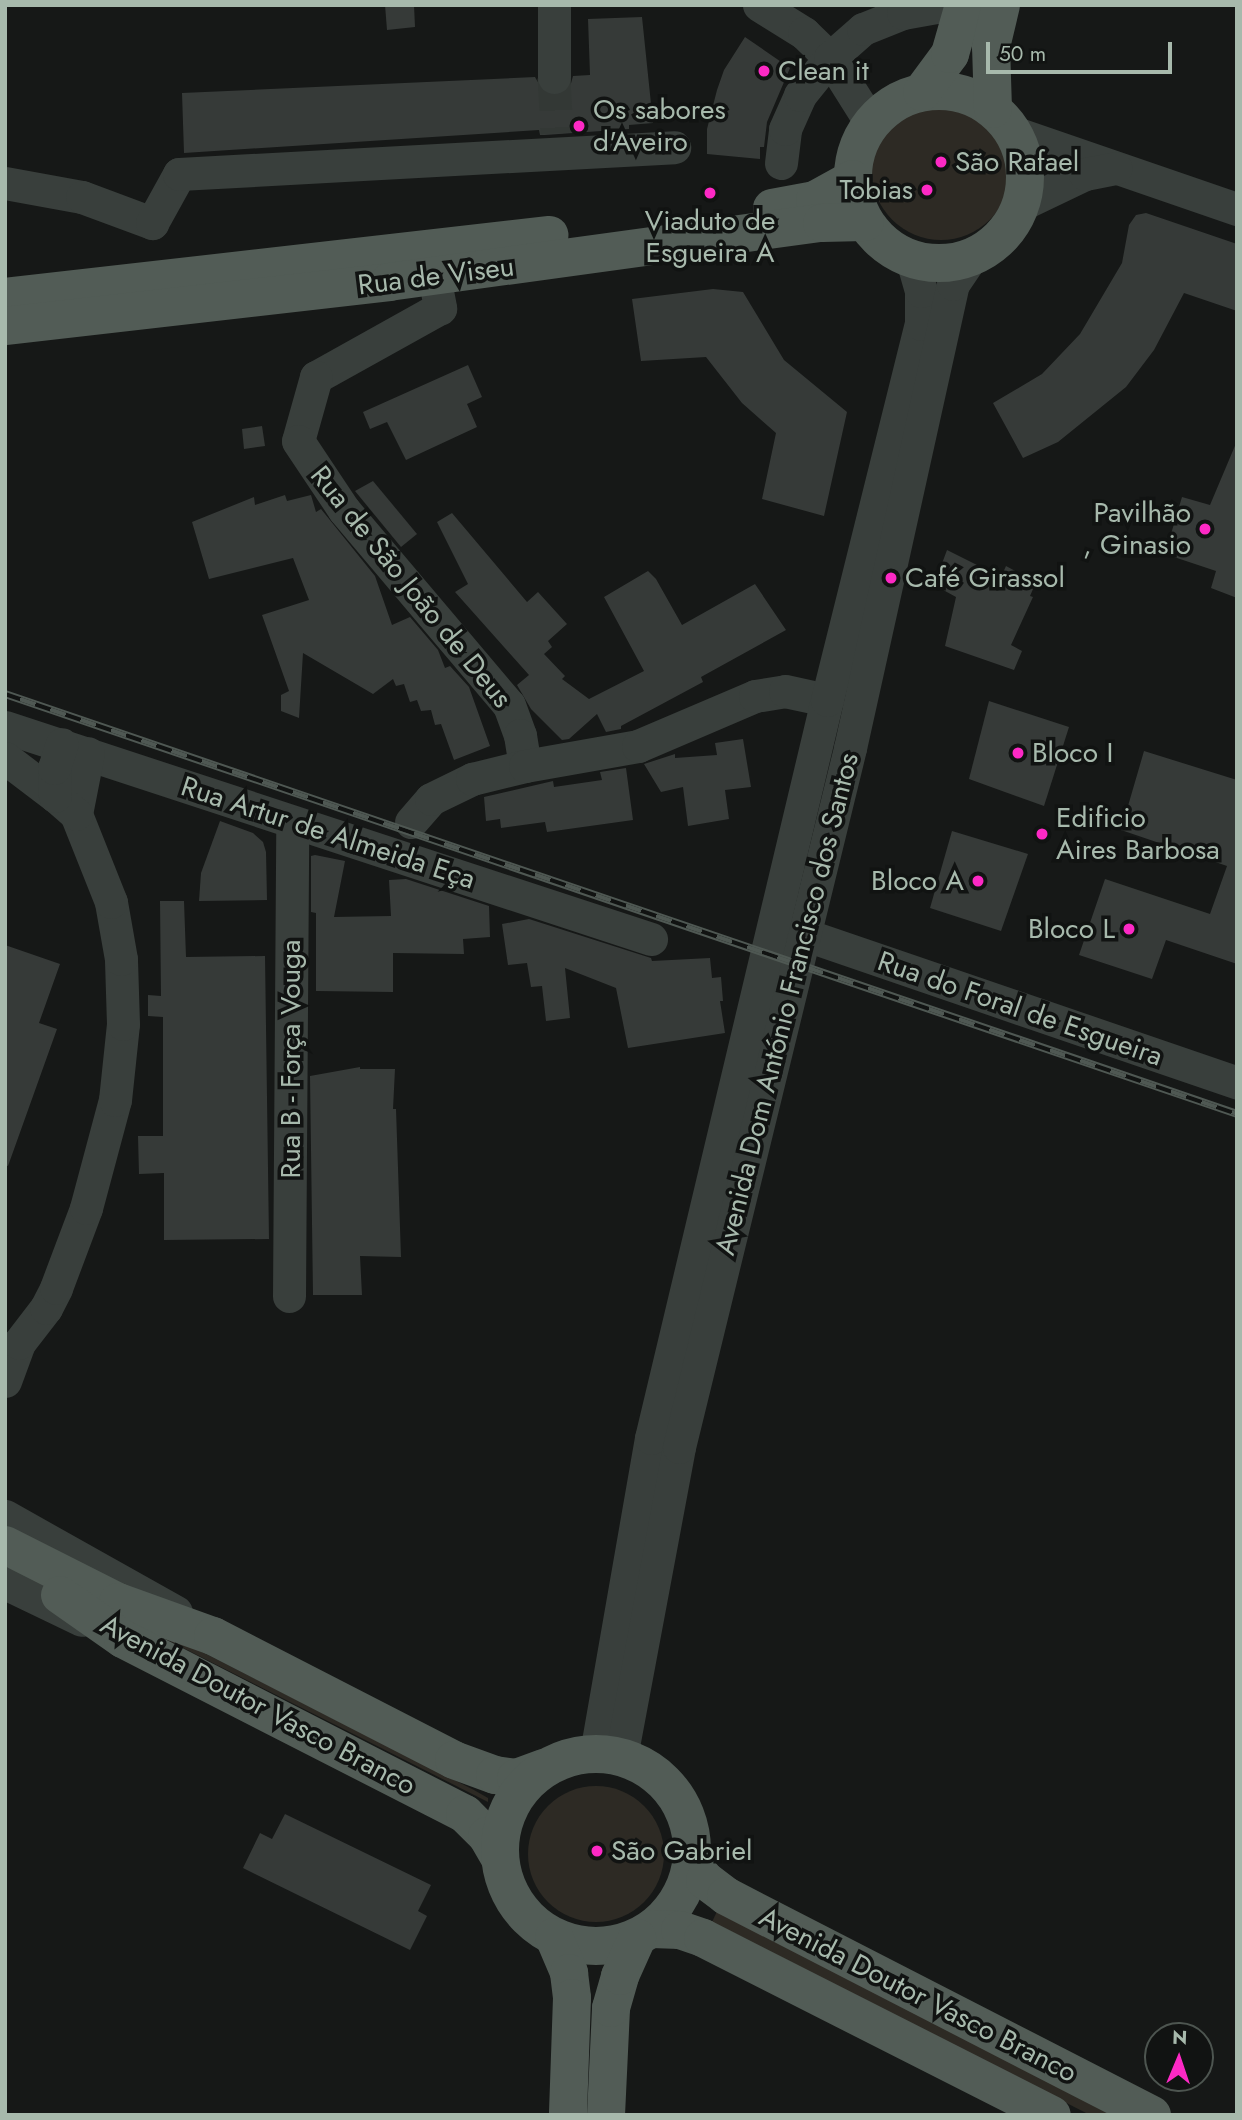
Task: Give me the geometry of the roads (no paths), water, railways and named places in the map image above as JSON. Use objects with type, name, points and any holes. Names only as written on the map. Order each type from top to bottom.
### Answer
[{"type":"main road","points":[[1001,5],[991,47],[1003,120],[1025,160],[1026,174],[1022,204],[1016,218],[997,242],[971,257],[942,264],[912,259],[885,245],[866,222],[854,194],[857,150],[872,123],[894,103],[922,92],[952,91],[967,95],[1003,120]]},
{"type":"main road","points":[[922,92],[950,54],[950,6]]},
{"type":"main road","name":"Rua de Viseu","points":[[5,297],[755,211],[815,200],[853,180]]},
{"type":"main road","name":"Rua de Viseu","points":[[5,326],[435,276],[822,223],[866,222]]},
{"type":"main road","name":"Avenida Doutor Vasco Branco","points":[[5,1545],[118,1602],[214,1636],[454,1760],[495,1775],[516,1778],[543,1768]]},
{"type":"main road","name":"Avenida Doutor Vasco Branco","points":[[5,1566],[61,1596],[123,1639],[465,1814],[487,1836],[499,1857]]},
{"type":"main road","points":[[606,2115],[611,2008],[620,1976],[645,1933],[671,1911],[685,1889],[692,1864],[692,1840],[687,1818],[677,1797],[661,1779],[642,1765],[608,1755],[569,1757],[543,1768],[524,1785],[509,1806],[500,1831],[499,1857],[504,1882],[515,1904],[533,1924],[554,1937],[575,1945],[595,1947],[645,1933]]},
{"type":"main road","name":"Avenida Doutor Vasco Branco","points":[[692,1864],[705,1880],[726,1896],[1152,2115]]},
{"type":"main road","name":"Avenida Doutor Vasco Branco","points":[[645,1933],[680,1930],[703,1938],[1052,2115]]},
{"type":"main road","points":[[554,1937],[569,1973],[572,1998],[568,2115]]},
{"type":"street","points":[[554,5],[554,76]]},
{"type":"street","points":[[759,5],[803,33],[830,58],[872,123]]},
{"type":"street","points":[[781,163],[785,129],[800,95],[830,58],[863,29],[903,13],[950,6]]},
{"type":"street","points":[[1003,120],[1115,168],[1237,209]]},
{"type":"street","points":[[5,183],[82,197],[152,223],[179,174],[557,144],[674,147]]},
{"type":"street","points":[[1022,204],[1085,174],[1115,168]]},
{"type":"street","name":"Avenida Dom António Francisco dos Santos","points":[[608,1755],[679,1447],[850,748],[953,284],[971,257]]},
{"type":"street","name":"Avenida Dom António Francisco dos Santos","points":[[608,1755],[651,1438],[827,700],[920,324],[921,291],[912,259]]},
{"type":"street","name":"Rua de São João de Deus","points":[[435,276],[440,308],[316,377],[298,441],[344,510],[509,705],[520,735],[525,766]]},
{"type":"street","points":[[411,822],[431,799],[472,779],[525,766],[638,746],[755,696],[785,691],[827,700]]},
{"type":"street","name":"Rua Artur de Almeida Eça","points":[[5,727],[651,939]]},
{"type":"street","points":[[65,805],[75,749]]},
{"type":"street","points":[[5,758],[65,805],[111,902],[121,959],[123,1024],[116,1087],[86,1208],[46,1308],[12,1339],[5,1381]]},
{"type":"street","name":"Rua B - Força Vouga","points":[[289,1296],[292,823]]},
{"type":"street","name":"Rua do Foral de Esgueira","points":[[803,934],[1237,1083]]},
{"type":"street","name":"Avenida Doutor Vasco Branco","points":[[5,1516],[131,1585],[214,1636]]},
{"type":"street","points":[[5,1583],[123,1639]]},
{"type":"tunnel","points":[[554,77],[557,133]]},
{"type":"railway","points":[[5,694],[1237,1114]]},
{"type":"place","name":"Clean it","points":[[764,71]]},
{"type":"place","name":"Os sabores d'Aveiro","points":[[579,126]]},
{"type":"place","name":"São Rafael","points":[[941,162]]},
{"type":"place","name":"Tobias","points":[[927,190]]},
{"type":"place","name":"Viaduto de Esgueira A","points":[[710,193]]},
{"type":"place","name":"Pavilhão , Ginasio","points":[[1205,529]]},
{"type":"place","name":"Café Girassol","points":[[891,578]]},
{"type":"place","name":"Bloco I","points":[[1018,753]]},
{"type":"place","name":"Edificio Aires Barbosa","points":[[1042,834]]},
{"type":"place","name":"Bloco A","points":[[978,881]]},
{"type":"place","name":"Bloco L","points":[[1129,929]]},
{"type":"place","name":"São Gabriel","points":[[597,1851]]}]
